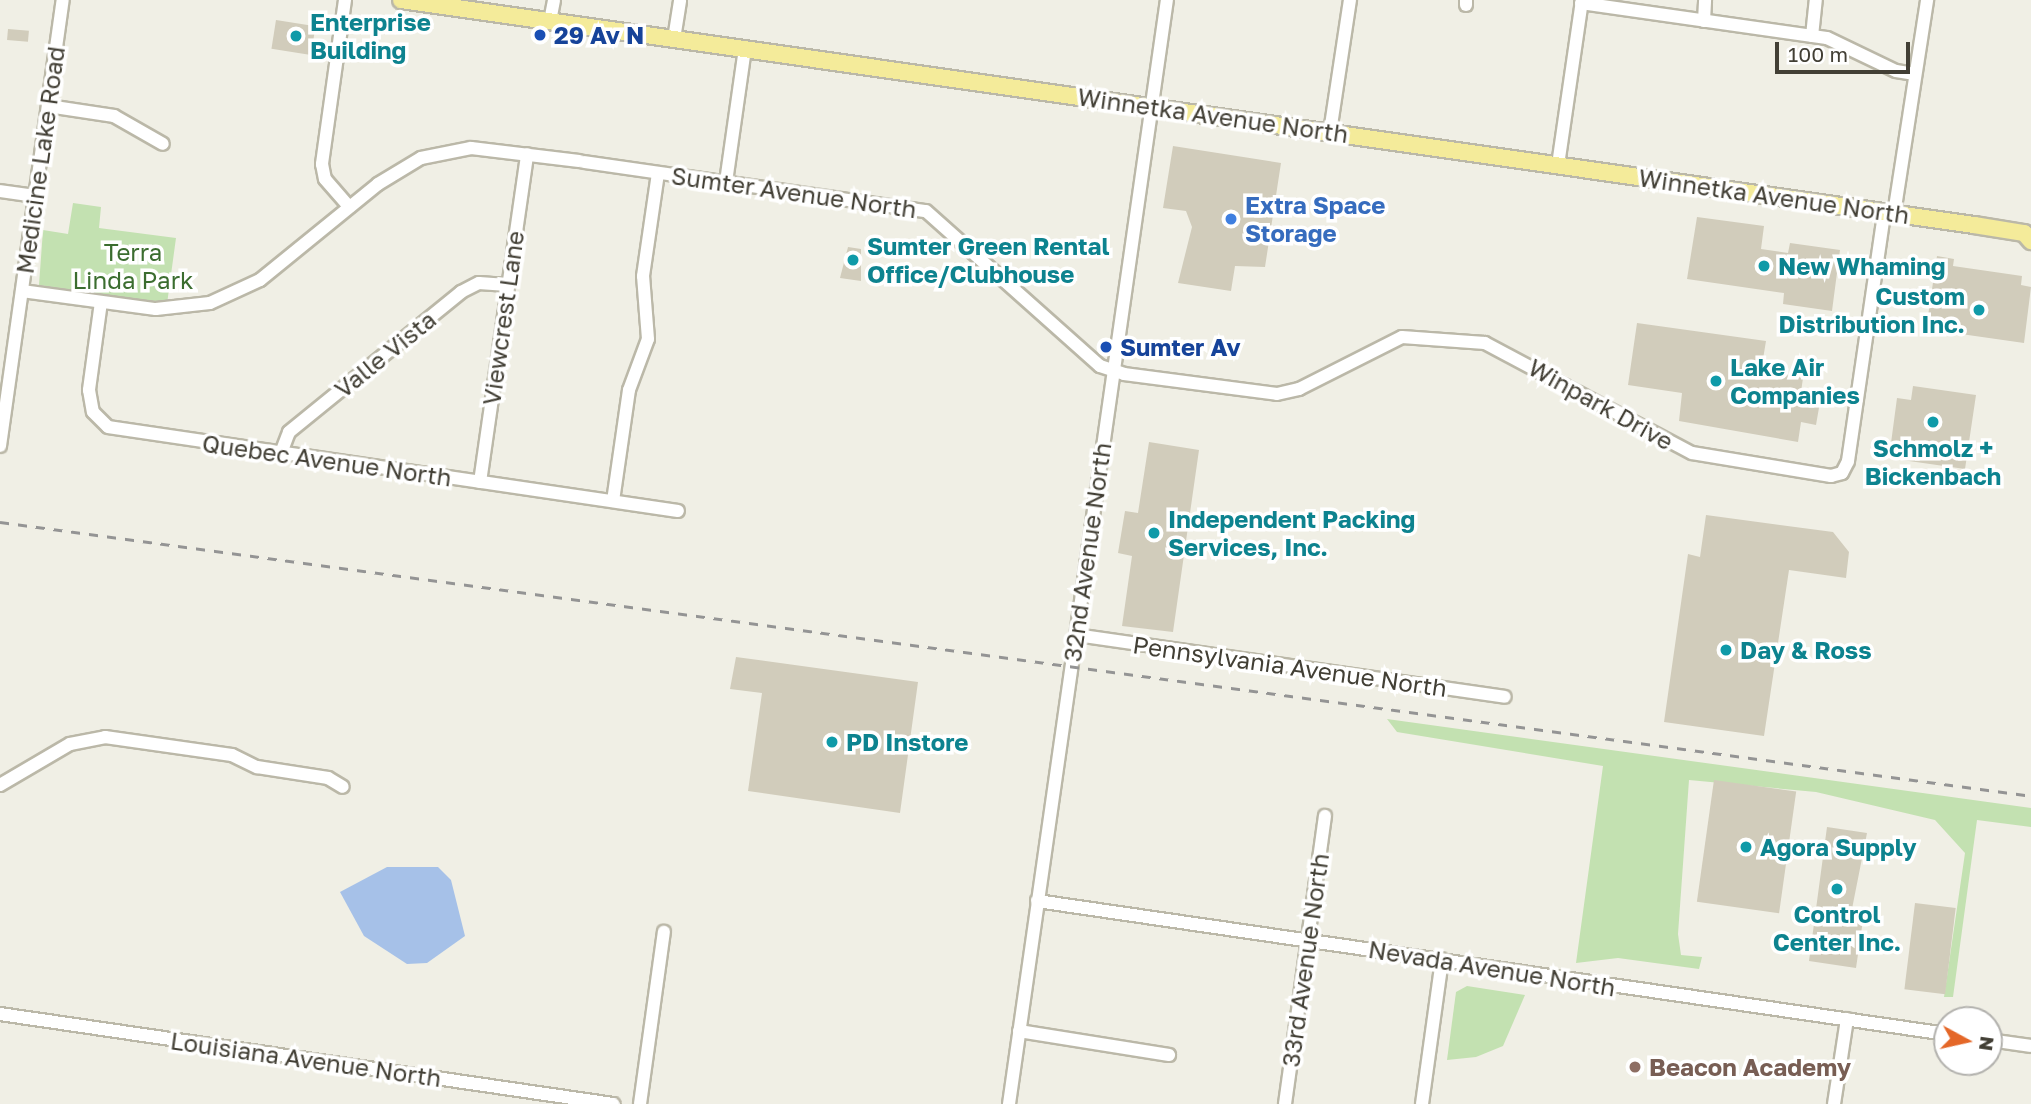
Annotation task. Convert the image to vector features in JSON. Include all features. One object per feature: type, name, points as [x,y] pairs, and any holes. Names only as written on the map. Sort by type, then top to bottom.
[{"type":"main road","name":"Winnetka Avenue North","points":[[401,0],[2029,235]]},
{"type":"street","name":"Medicine Lake Road","points":[[0,446],[62,0]]},
{"type":"street","points":[[345,0],[322,164],[325,179],[349,207]]},
{"type":"street","points":[[550,21],[554,0]]},
{"type":"street","points":[[674,38],[680,0]]},
{"type":"street","name":"32nd Avenue North","points":[[1009,1104],[1167,0]]},
{"type":"street","points":[[1330,132],[1350,0]]},
{"type":"street","points":[[1704,21],[1705,0]]},
{"type":"street","points":[[1812,36],[1816,0]]},
{"type":"street","points":[[1889,214],[1927,0]]},
{"type":"street","points":[[1558,165],[1582,2],[1812,36],[1915,74]]},
{"type":"street","points":[[726,182],[745,48]]},
{"type":"street","points":[[48,106],[114,116],[163,144]]},
{"type":"street","name":"Sumter Avenue North","points":[[22,291],[101,302],[178,308],[232,296],[260,280],[349,207],[421,159],[471,148],[581,161],[926,211],[1100,366],[1113,370]]},
{"type":"street","name":"Viewcrest Lane","points":[[480,482],[527,154]]},
{"type":"street","points":[[613,502],[629,390],[648,339],[643,276],[658,173]]},
{"type":"street","points":[[0,191],[35,196]]},
{"type":"street","name":"Winpark Drive","points":[[1113,370],[1277,394],[1299,389],[1402,337],[1485,343],[1692,453],[1838,475],[1848,461],[1889,214]]},
{"type":"street","name":"Valle Vista","points":[[281,453],[289,432],[469,286],[507,285]]},
{"type":"street","name":"Quebec Avenue North","points":[[101,302],[89,390],[99,420],[121,430],[678,511]]},
{"type":"street","name":"Pennsylvania Avenue North","points":[[1076,635],[1505,697]]},
{"type":"street","points":[[0,785],[70,744],[106,737],[232,755],[257,767],[328,778],[343,787]]},
{"type":"street","name":"33rd Avenue North","points":[[1285,1104],[1325,816]]},
{"type":"street","name":"Nevada Avenue North","points":[[1037,901],[1933,1032]]},
{"type":"street","points":[[640,1104],[664,932]]},
{"type":"street","points":[[1422,1104],[1442,959]]},
{"type":"street","name":"Louisiana Avenue North","points":[[0,1014],[613,1104]]},
{"type":"street","points":[[1834,1104],[1847,1019]]},
{"type":"street","points":[[1018,1031],[1168,1055]]},
{"type":"street","points":[[2003,1042],[2031,1046]]},
{"type":"street","points":[[506,1104],[508,1089]]},
{"type":"green space","name":"Terra Linda Park","points":[[73,203],[101,207],[99,228],[176,238],[167,304],[39,285],[43,230],[68,234]]},
{"type":"green space","points":[[1387,719],[2031,808],[2031,827],[1977,820],[1953,997],[1944,997],[1965,853],[1935,820],[1816,792],[1689,780],[1678,934],[1681,955],[1702,957],[1699,969],[1618,958],[1576,963],[1603,766],[1397,732]]},
{"type":"green space","points":[[1467,986],[1525,995],[1503,1046],[1476,1057],[1447,1060],[1456,992]]},
{"type":"water","points":[[387,867],[438,867],[451,880],[465,936],[427,963],[407,964],[364,936],[340,892]]},
{"type":"building","name":"Enterprise Building","points":[[276,20],[316,26],[311,55],[271,49]]},
{"type":"building","points":[[8,29],[29,31],[28,42],[7,40]]},
{"type":"building","name":"Extra Space Storage","points":[[1173,146],[1281,163],[1265,267],[1235,266],[1231,291],[1178,283],[1192,227],[1186,211],[1163,208]]},
{"type":"building","name":"New Whaming","points":[[1697,217],[1764,226],[1761,249],[1788,253],[1790,243],[1840,250],[1832,311],[1783,304],[1784,293],[1687,279]]},
{"type":"building","name":"Sumter Green Rental Office/Clubhouse","points":[[848,247],[861,249],[861,281],[840,278]]},
{"type":"building","name":"Custom Distribution Inc.","points":[[1937,256],[1954,259],[1953,266],[2022,276],[2021,285],[2031,287],[2024,343],[1926,329]]},
{"type":"building","name":"Lake Air Companies","points":[[1637,323],[1766,341],[1761,371],[1803,378],[1800,399],[1820,402],[1816,425],[1801,422],[1798,442],[1679,421],[1682,393],[1628,385]]},
{"type":"building","name":"Schmolz + Bickenbach","points":[[1913,386],[1976,395],[1965,469],[1902,460],[1904,445],[1891,443],[1897,398],[1911,400]]},
{"type":"building","name":"Independent Packing Services, Inc.","points":[[1149,442],[1199,450],[1173,632],[1122,626],[1132,556],[1118,553],[1125,511],[1138,513]]},
{"type":"building","name":"Day & Ross","points":[[1706,515],[1833,532],[1849,552],[1846,578],[1789,570],[1764,736],[1664,722],[1688,554],[1700,557]]},
{"type":"building","name":"PD Instore","points":[[736,657],[918,682],[900,813],[748,791],[762,693],[730,689]]},
{"type":"building","name":"Agora Supply","points":[[1714,780],[1796,792],[1779,913],[1697,902]]},
{"type":"building","name":"Control Center Inc.","points":[[1827,827],[1867,833],[1850,919],[1863,920],[1856,968],[1809,961]]},
{"type":"building","points":[[1915,903],[1956,908],[1945,994],[1904,989]]},
{"type":"railway","points":[[0,522],[2031,796]]},
{"type":"place","name":"29 Av N","points":[[540,35]]},
{"type":"place","name":"Enterprise Building","points":[[296,36]]},
{"type":"place","name":"Extra Space Storage","points":[[1231,219]]},
{"type":"place","name":"Sumter Green Rental Office/Clubhouse","points":[[853,260]]},
{"type":"place","name":"New Whaming","points":[[1764,266]]},
{"type":"place","name":"Custom Distribution Inc.","points":[[1979,310]]},
{"type":"place","name":"Sumter Av","points":[[1106,347]]},
{"type":"place","name":"Lake Air Companies","points":[[1716,381]]},
{"type":"place","name":"Schmolz + Bickenbach","points":[[1933,422]]},
{"type":"place","name":"Independent Packing Services, Inc.","points":[[1154,533]]},
{"type":"place","name":"Day & Ross","points":[[1726,650]]},
{"type":"place","name":"PD Instore","points":[[832,742]]},
{"type":"place","name":"Agora Supply","points":[[1746,847]]},
{"type":"place","name":"Control Center Inc.","points":[[1837,889]]},
{"type":"place","name":"Beacon Academy","points":[[1635,1067]]}]
